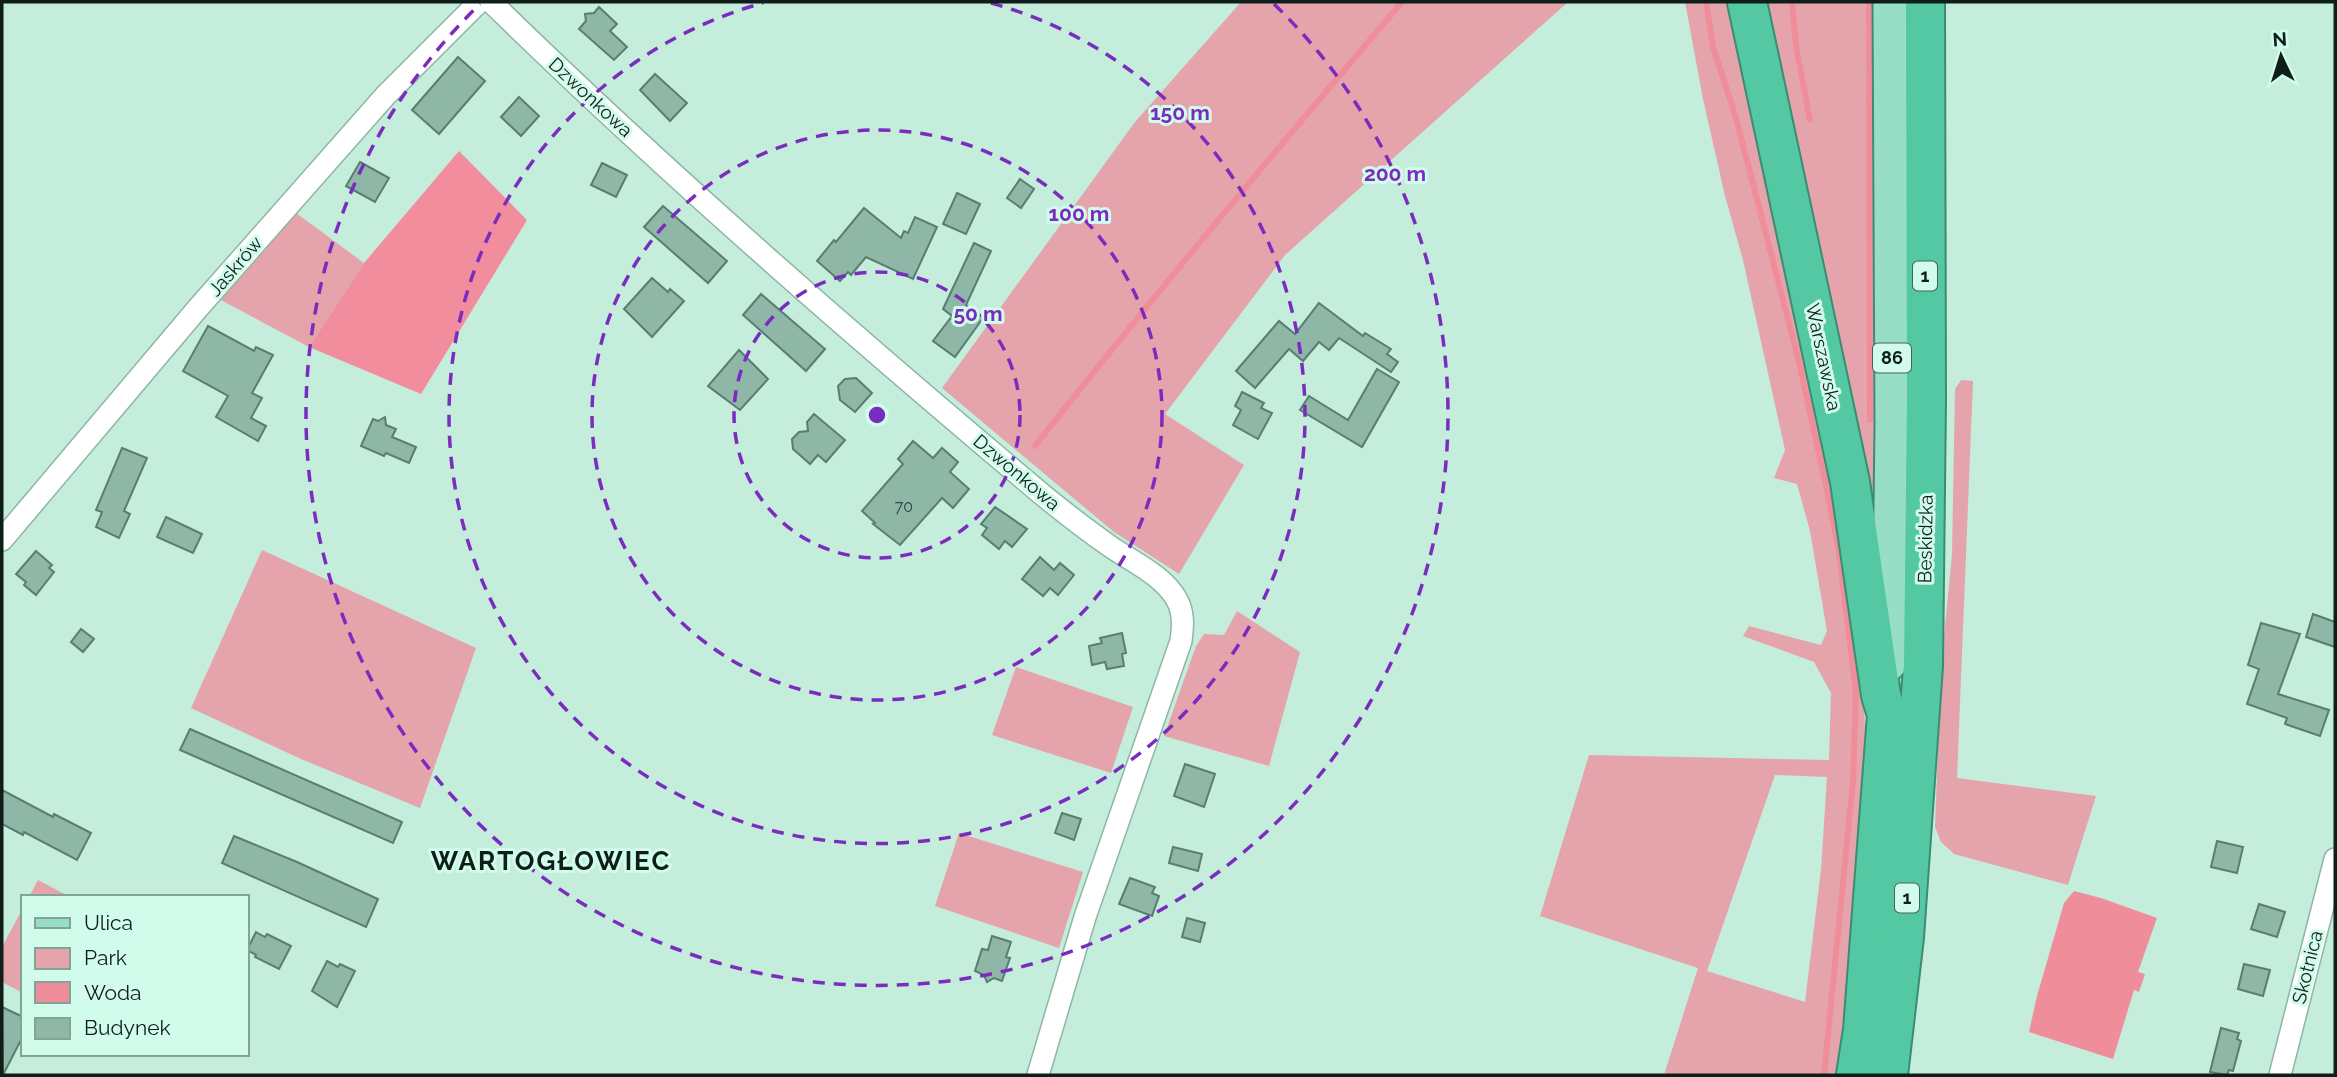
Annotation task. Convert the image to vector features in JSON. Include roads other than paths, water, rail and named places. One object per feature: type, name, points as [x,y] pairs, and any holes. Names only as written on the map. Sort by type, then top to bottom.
[{"type":"highway","name":"Warszawska","points":[[1747,2],[1836,409],[1856,519],[1881,695],[1887,715]]},
{"type":"highway","name":"Beskidzka","points":[[1888,1075],[1904,937],[1923,666],[1926,414],[1925,2]]},
{"type":"highway","name":"Beskidzka","points":[[1856,1075],[1863,1030],[1887,715]]},
{"type":"main road","name":"Beskidzka","points":[[1887,715],[1892,531],[1890,2]]},
{"type":"street","name":"Jaskrów","points":[[2,540],[189,318],[386,95],[479,2]]},
{"type":"street","name":"Dzwonkowa","points":[[491,2],[654,156],[855,334],[1054,504],[1095,536],[1155,576],[1176,598],[1181,608],[1181,641],[1085,917],[1038,1075]]},
{"type":"street","name":"Skotnica","points":[[2280,1075],[2335,859]]},
{"type":"water","points":[[2074,891],[2157,918],[2138,972],[2145,974],[2139,992],[2134,990],[2113,1059],[2029,1032],[2064,903]]},
{"type":"waterway","points":[[1035,446],[1171,278],[1402,2]]},
{"type":"waterway","points":[[1706,2],[1713,47],[1736,118],[1799,362],[1825,481],[1839,552],[1856,693],[1853,781],[1824,1075]]},
{"type":"waterway","points":[[1792,2],[1796,46],[1810,120]]},
{"type":"waterway","points":[[1869,2],[1870,420]]},
{"type":"district","name":"WARTOGŁOWIEC","points":[[551,861]]}]
